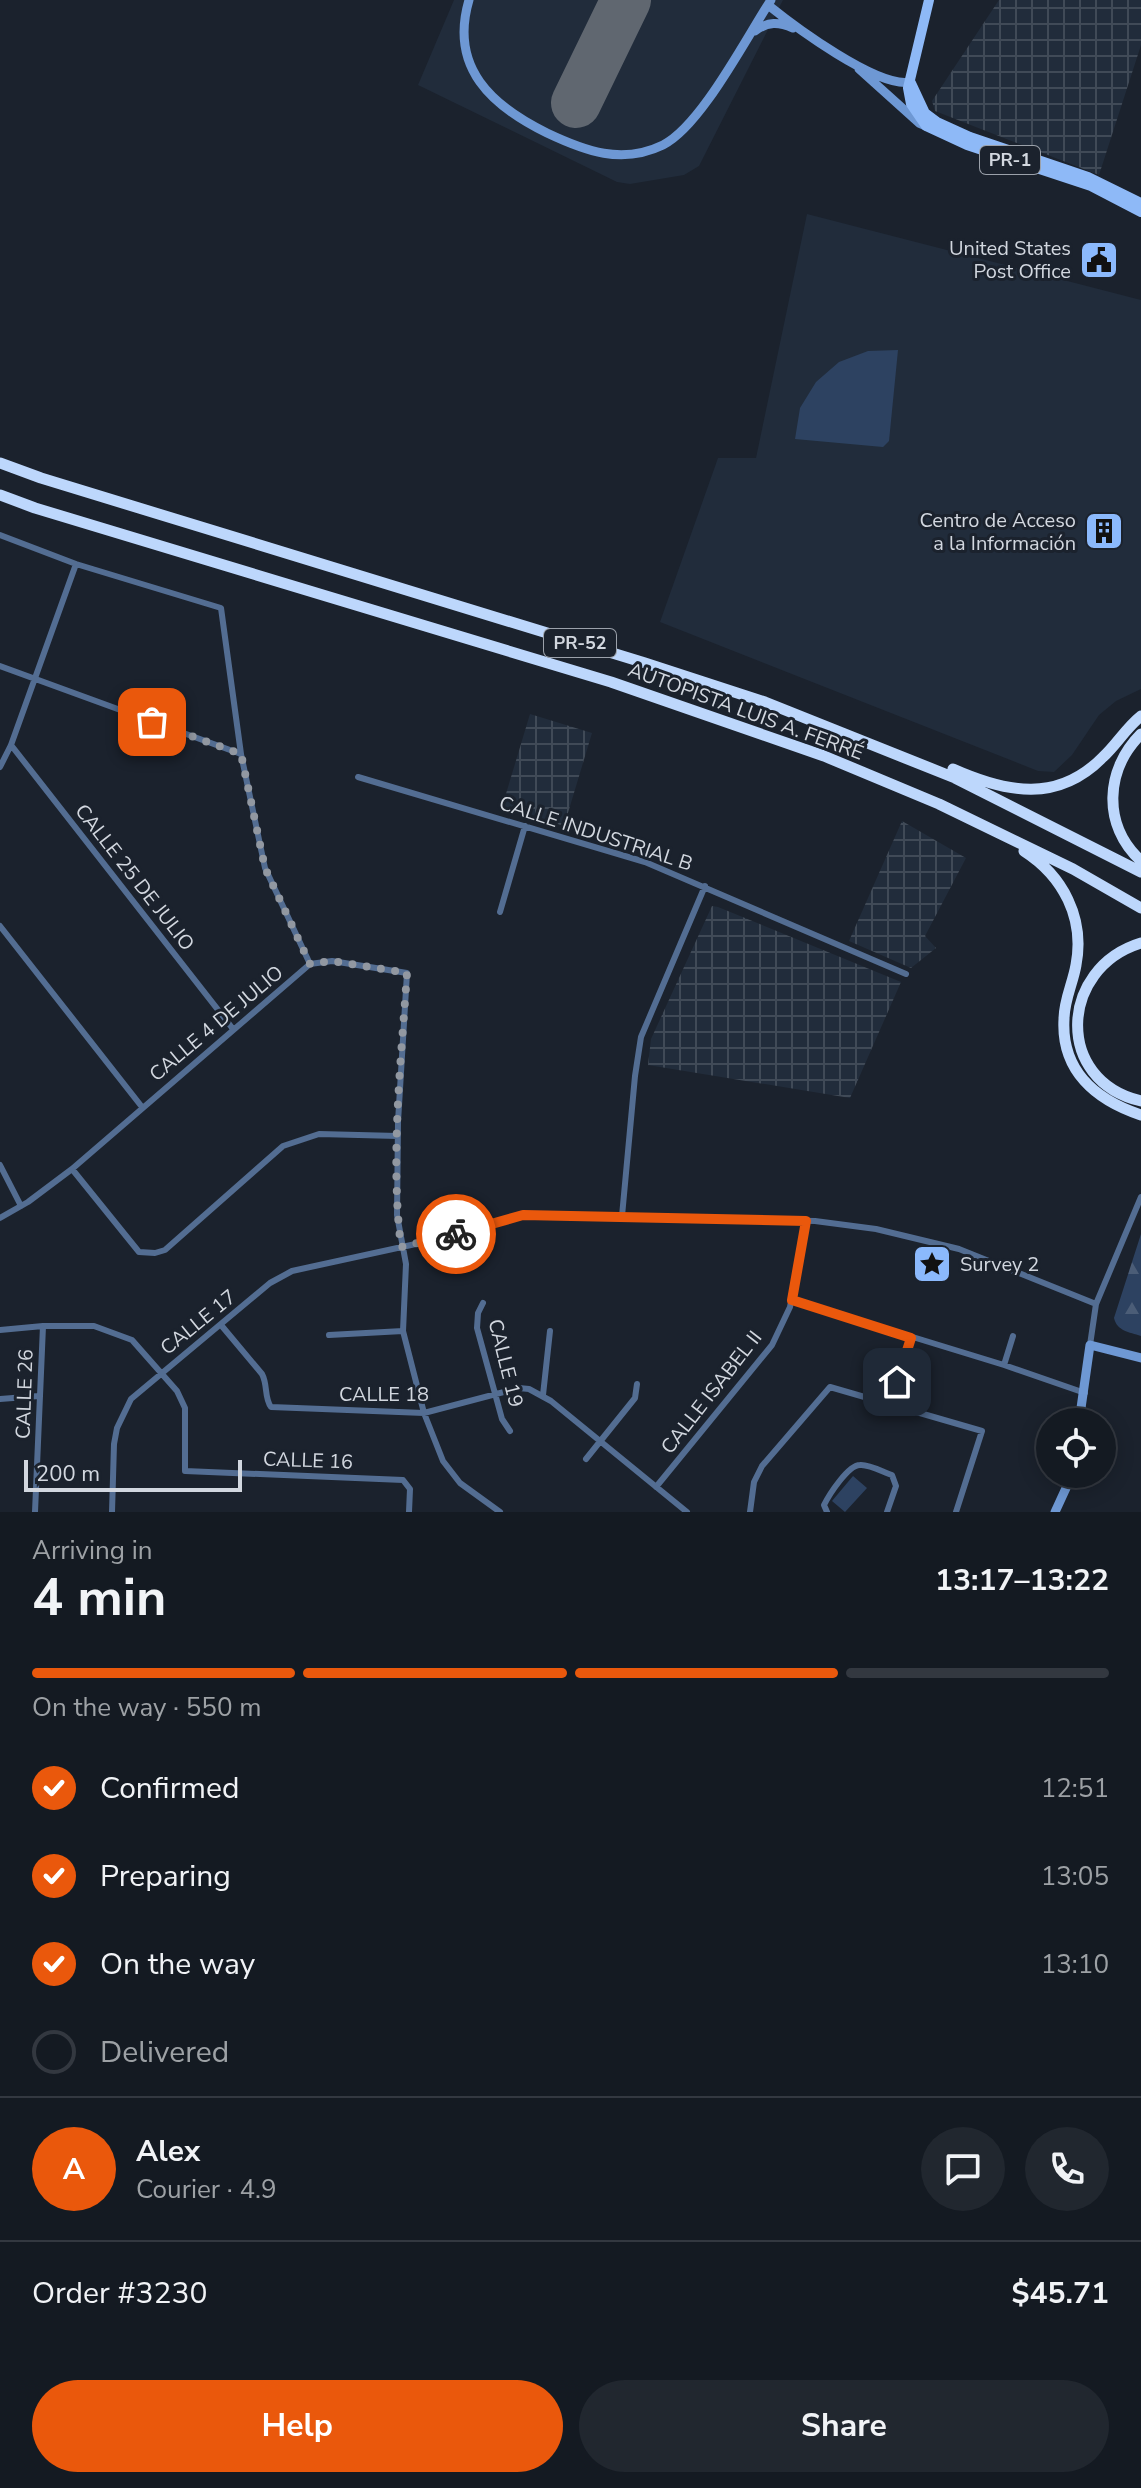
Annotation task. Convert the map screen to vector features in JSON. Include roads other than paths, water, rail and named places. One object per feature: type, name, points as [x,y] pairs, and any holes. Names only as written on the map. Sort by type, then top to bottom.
[{"type":"highway","name":"AUTOPISTA LUIS A. FERRÉ","points":[[0,463],[765,702],[955,778],[1141,872]]},
{"type":"highway","name":"AUTOPISTA LUIS A. FERRÉ","points":[[0,495],[611,682],[824,756],[939,804],[1073,869],[1141,908]]},
{"type":"highway","points":[[903,755],[932,760],[1009,788],[1045,790],[1071,781],[1094,765],[1129,725],[1141,716]]},
{"type":"highway","points":[[1141,734],[1127,750],[1117,770],[1113,804],[1120,836],[1141,861]]},
{"type":"highway","points":[[939,804],[1026,853],[1044,866],[1062,886],[1074,915],[1078,947],[1064,1020],[1068,1050],[1078,1073],[1099,1096],[1141,1115]]},
{"type":"highway","points":[[1141,943],[1110,959],[1088,983],[1079,1005],[1076,1031],[1086,1060],[1095,1073],[1114,1091],[1141,1101]]},
{"type":"main road","points":[[469,0],[464,28],[467,51],[487,93],[504,108],[542,130],[584,150],[606,155],[629,155],[651,150],[680,134],[702,108],[770,2],[803,33]]},
{"type":"main road","points":[[926,126],[909,100],[910,82],[929,0]]},
{"type":"main road","points":[[744,42],[758,28],[780,23],[889,79],[910,82]]},
{"type":"main road","points":[[854,63],[894,102],[926,126]]},
{"type":"main road","name":"PR-1","points":[[910,82],[925,113],[937,122],[970,137],[1088,177],[1141,203]]},
{"type":"main road","name":"PR-1","points":[[926,126],[967,145],[1091,186],[1141,212]]},
{"type":"main road","points":[[1127,206],[1141,221]]},
{"type":"main road","points":[[1082,1408],[1090,1345],[1141,1358]]},
{"type":"main road","points":[[1055,1512],[1066,1488]]},
{"type":"street","points":[[0,535],[76,564],[221,608],[241,754],[265,868],[310,964]]},
{"type":"street","points":[[0,767],[11,745],[76,564]]},
{"type":"street","points":[[0,666],[241,754]]},
{"type":"street","name":"CALLE 25 DE JULIO","points":[[11,745],[233,1029]]},
{"type":"street","name":"CALLE INDUSTRIAL B","points":[[358,777],[645,862],[906,974]]},
{"type":"street","points":[[500,912],[525,826]]},
{"type":"street","points":[[622,1216],[641,1037],[705,886]]},
{"type":"street","points":[[0,926],[142,1107]]},
{"type":"street","name":"CALLE 4 DE JULIO","points":[[0,1218],[72,1169],[310,964],[332,961],[407,973],[397,1215],[406,1264],[403,1331],[424,1413],[448,1470],[460,1483],[500,1512]]},
{"type":"street","points":[[72,1169],[139,1252],[155,1253],[165,1250],[283,1146],[319,1134],[398,1136]]},
{"type":"street","points":[[0,1165],[21,1206]]},
{"type":"street","points":[[1090,1345],[1096,1304],[1141,1197]]},
{"type":"street","name":"CALLE 17","points":[[112,1512],[114,1444],[117,1428],[131,1399],[270,1283],[292,1271],[523,1215],[806,1221],[876,1229],[959,1249],[1096,1304]]},
{"type":"street","name":"CALLE ISABEL II","points":[[656,1487],[772,1345],[792,1300],[806,1221]]},
{"type":"street","points":[[792,1300],[1085,1393]]},
{"type":"street","name":"CALLE 19","points":[[483,1303],[478,1313],[477,1328],[502,1419],[510,1431]]},
{"type":"street","name":"CALLE 18","points":[[221,1325],[262,1374],[271,1407],[424,1413],[519,1388],[543,1395]]},
{"type":"street","name":"CALLE 26","points":[[35,1512],[43,1326]]},
{"type":"street","points":[[0,1330],[94,1326],[132,1340],[160,1373]]},
{"type":"street","points":[[329,1335],[403,1331]]},
{"type":"street","points":[[550,1331],[543,1395],[687,1512]]},
{"type":"street","points":[[1004,1365],[1013,1336]]},
{"type":"street","points":[[890,1403],[911,1338]]},
{"type":"street","name":"CALLE 16","points":[[160,1373],[177,1391],[185,1408],[185,1471],[403,1480],[410,1489],[409,1512]]},
{"type":"street","points":[[586,1459],[635,1398],[637,1384]]},
{"type":"street","points":[[750,1512],[754,1482],[762,1466],[830,1387],[982,1431],[956,1512]]},
{"type":"street","points":[[0,1399],[39,1396]]},
{"type":"street","points":[[827,1512],[824,1505],[831,1493],[853,1467],[861,1464],[892,1475],[896,1486],[887,1512]]},
{"type":"place","name":"United States Post Office","points":[[1099,260]]},
{"type":"place","name":"Centro de Acceso a la Información","points":[[1104,531]]},
{"type":"place","name":"Survey 2","points":[[932,1264]]}]
